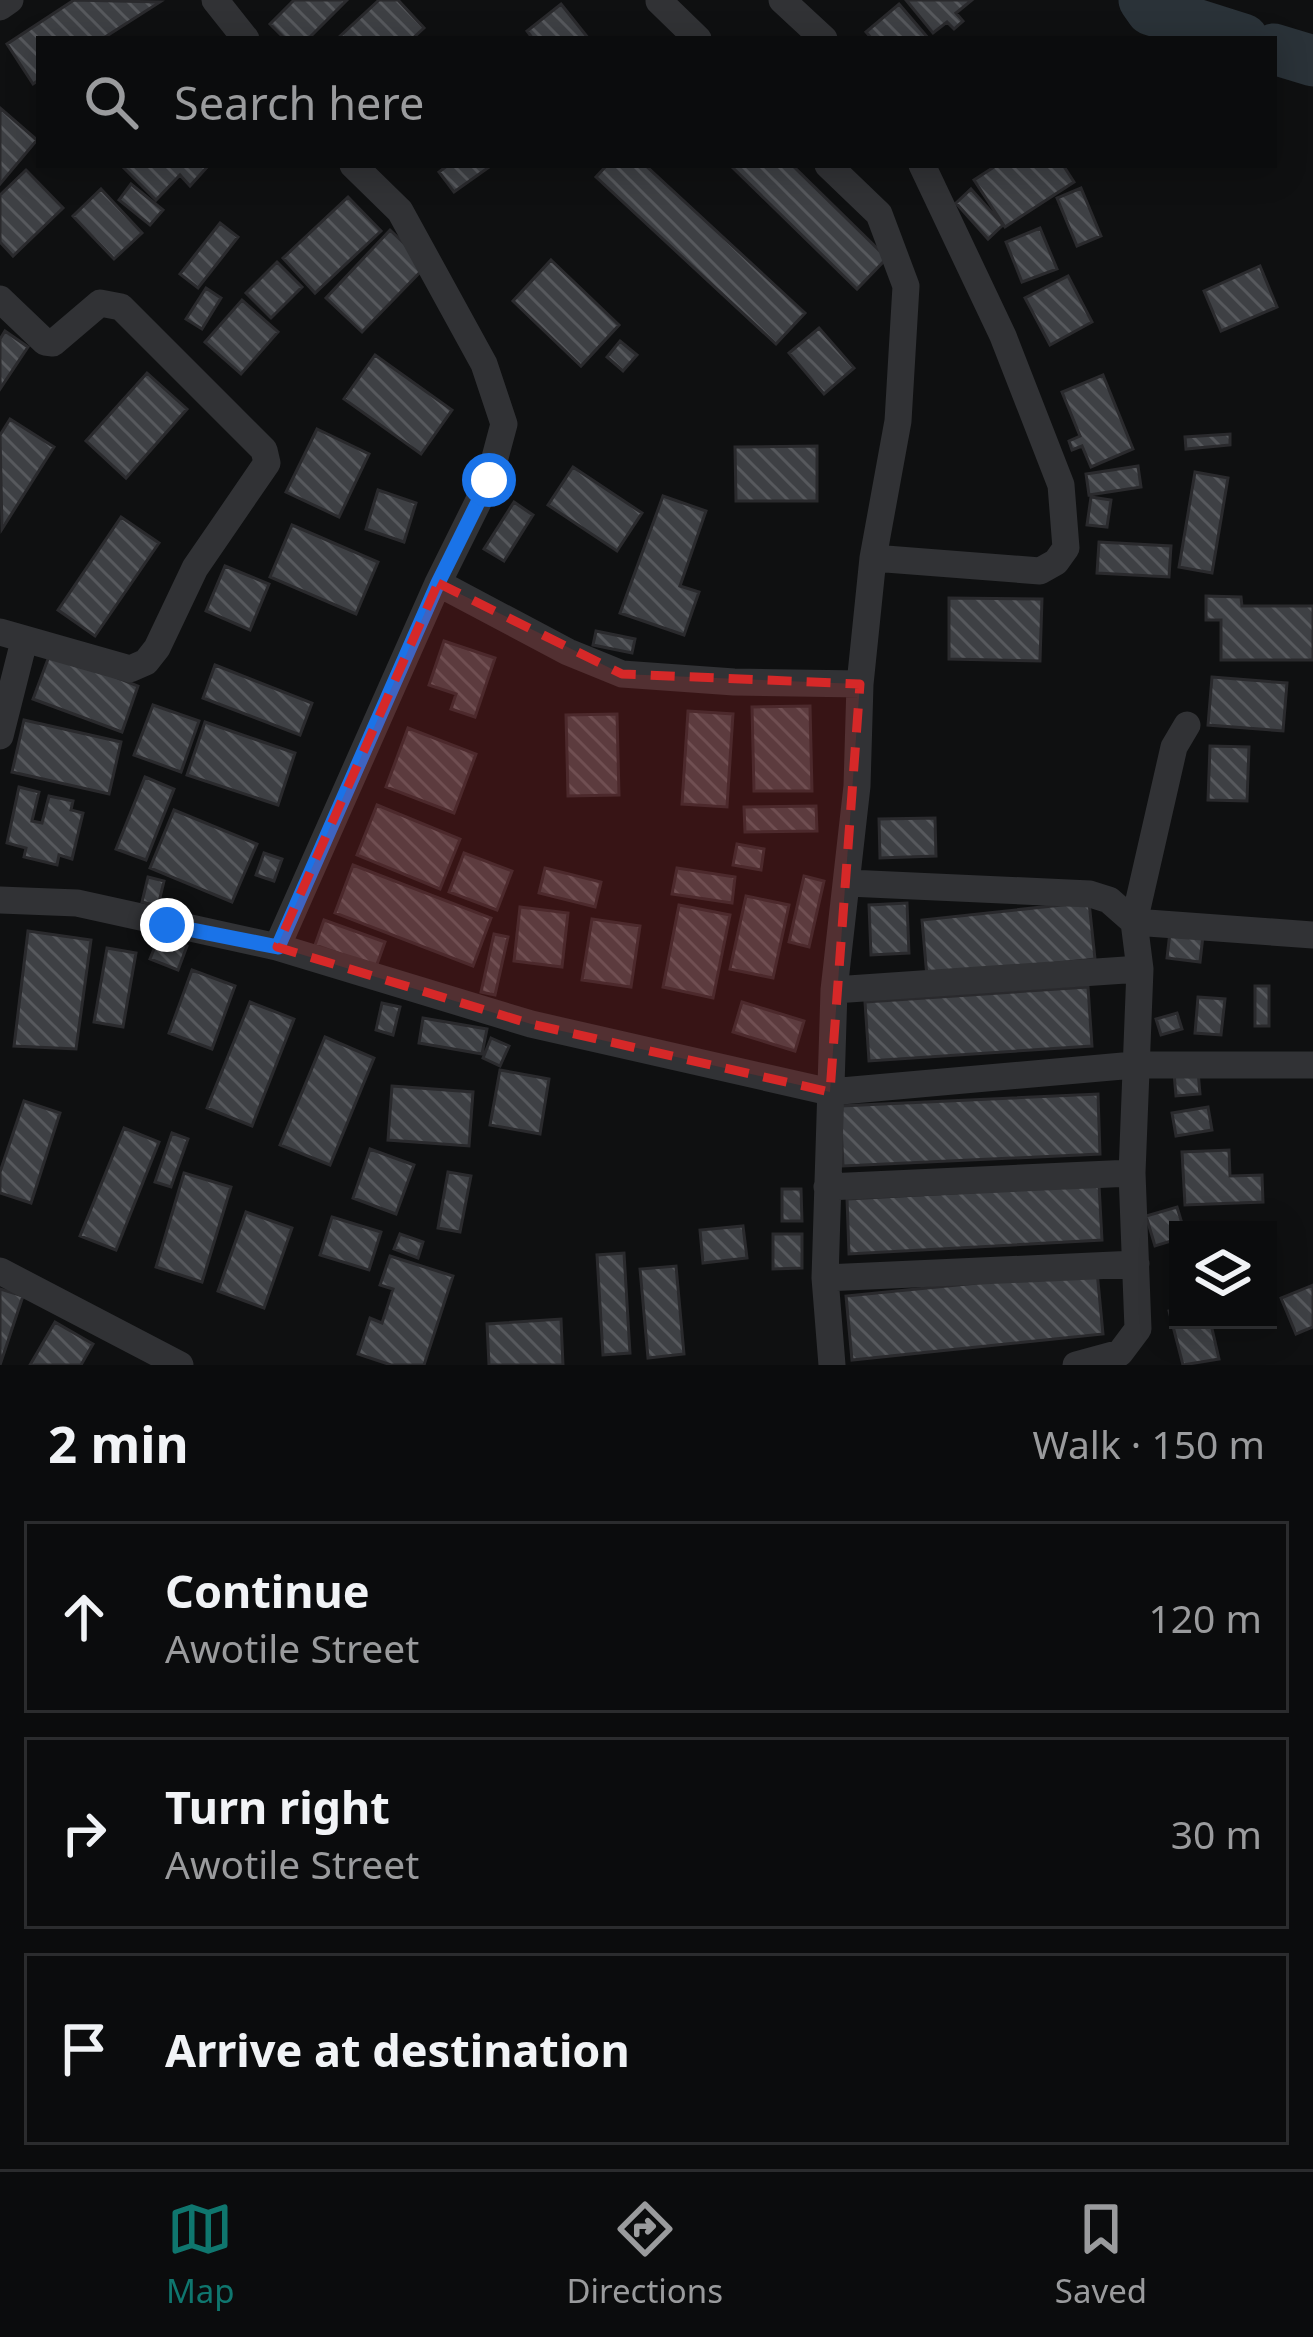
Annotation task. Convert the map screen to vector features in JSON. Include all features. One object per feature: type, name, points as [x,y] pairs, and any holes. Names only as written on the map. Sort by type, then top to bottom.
[{"type":"street","points":[[0,7],[10,0]]},
{"type":"street","points":[[215,0],[244,36]]},
{"type":"street","points":[[782,0],[821,36]]},
{"type":"street","points":[[659,1],[695,36]]},
{"type":"street","points":[[278,947],[438,583],[489,480],[505,424],[484,364],[400,211],[356,168]]},
{"type":"street","points":[[832,168],[879,214],[906,286],[898,421],[873,558],[860,684],[857,786],[834,990],[825,1278],[832,1365]]},
{"type":"street","points":[[873,558],[1040,572],[1066,548],[1061,485],[1003,336],[923,168]]},
{"type":"street","points":[[0,299],[45,342],[53,344],[100,303],[121,307],[264,450],[267,463],[195,568],[158,648],[146,662],[130,669],[12,636],[0,736]]},
{"type":"street","points":[[438,583],[568,652],[622,674],[860,684]]},
{"type":"street","points":[[1076,1365],[1120,1353],[1138,1329],[1132,1173],[1140,969],[1134,922],[1174,747],[1186,725]]},
{"type":"street","points":[[848,883],[1090,894],[1109,900],[1134,922],[1313,935]]},
{"type":"street","points":[[0,900],[77,904],[278,947],[531,1024],[830,1092],[1134,1065],[1313,1065]]},
{"type":"street","points":[[834,990],[1140,969]]},
{"type":"street","points":[[827,1187],[1132,1173]]},
{"type":"street","points":[[825,1278],[1136,1264]]},
{"type":"street","points":[[0,1271],[171,1363]]},
{"type":"highlighted area","points":[[438,583],[622,674],[860,684],[830,1092],[531,1024],[277,947]]},
{"type":"building","points":[[74,0],[160,2],[107,36],[36,36],[33,84],[7,44]]},
{"type":"building","points":[[294,0],[347,0],[311,36],[282,36],[270,24]]},
{"type":"building","points":[[379,0],[398,0],[424,28],[415,36],[340,36]]},
{"type":"building","points":[[906,0],[972,0],[956,13],[963,21],[954,29],[947,22],[933,33]]},
{"type":"building","points":[[561,4],[587,36],[531,36],[527,31]]},
{"type":"building","points":[[899,4],[926,36],[869,36],[866,32]]},
{"type":"building","points":[[0,108],[36,141],[0,184]]},
{"type":"building","points":[[124,168],[206,168],[190,186],[180,175],[156,200]]},
{"type":"building","points":[[444,168],[488,168],[454,192],[439,172]]},
{"type":"building","points":[[604,168],[648,168],[805,313],[776,344],[596,177]]},
{"type":"building","points":[[733,168],[795,168],[887,258],[857,289]]},
{"type":"building","points":[[992,168],[1065,168],[1074,182],[1005,227],[974,180]]},
{"type":"building","points":[[26,170],[63,208],[13,256],[0,242],[0,195]]},
{"type":"building","points":[[131,184],[163,210],[150,225],[119,200]]},
{"type":"building","points":[[1081,188],[1101,236],[1077,246],[1057,198]]},
{"type":"building","points":[[101,189],[142,233],[114,259],[73,216]]},
{"type":"building","points":[[971,189],[1003,225],[988,239],[956,203]]},
{"type":"building","points":[[348,197],[381,231],[315,293],[283,258]]},
{"type":"building","points":[[220,223],[238,237],[198,288],[180,274]]},
{"type":"building","points":[[1040,228],[1057,269],[1022,282],[1006,242]]},
{"type":"building","points":[[390,230],[427,265],[362,332],[326,298]]},
{"type":"building","points":[[551,260],[619,325],[581,366],[513,301]]},
{"type":"building","points":[[277,262],[302,287],[271,318],[246,293]]},
{"type":"building","points":[[1260,266],[1277,307],[1221,331],[1204,291]]},
{"type":"building","points":[[1068,276],[1092,322],[1050,345],[1025,298]]},
{"type":"building","points":[[206,288],[221,298],[202,329],[186,319]]},
{"type":"building","points":[[242,300],[278,332],[241,374],[205,342]]},
{"type":"building","points":[[819,328],[854,368],[824,394],[789,353]]},
{"type":"building","points":[[5,331],[28,347],[0,389],[0,339]]},
{"type":"building","points":[[620,341],[637,355],[623,371],[607,357]]},
{"type":"building","points":[[375,355],[452,410],[421,454],[344,399]]},
{"type":"building","points":[[147,373],[187,409],[126,478],[86,441]]},
{"type":"building","points":[[1103,375],[1133,449],[1091,467],[1082,446],[1072,450],[1069,441],[1080,436],[1062,392]]},
{"type":"building","points":[[10,419],[54,447],[2,529],[0,435]]},
{"type":"building","points":[[317,429],[369,454],[339,517],[286,492]]},
{"type":"building","points":[[1230,434],[1230,445],[1186,449],[1185,437]]},
{"type":"building","points":[[817,446],[817,501],[736,501],[735,447]]},
{"type":"building","points":[[1138,466],[1141,487],[1089,495],[1086,474]]},
{"type":"building","points":[[573,467],[642,513],[617,551],[548,505]]},
{"type":"building","points":[[1195,472],[1228,478],[1212,573],[1179,567]]},
{"type":"building","points":[[378,490],[416,503],[404,542],[366,529]]},
{"type":"building","points":[[663,496],[706,511],[680,586],[699,592],[684,635],[620,613]]},
{"type":"building","points":[[1091,497],[1111,500],[1107,527],[1087,525]]},
{"type":"building","points":[[514,502],[533,515],[504,561],[484,549]]},
{"type":"building","points":[[121,517],[159,543],[95,636],[58,610]]},
{"type":"building","points":[[292,525],[378,562],[356,614],[270,577]]},
{"type":"building","points":[[1099,542],[1171,546],[1169,577],[1097,573]]},
{"type":"building","points":[[225,566],[269,584],[250,630],[206,611]]},
{"type":"building","points":[[1206,596],[1241,597],[1242,606],[1313,606],[1313,660],[1221,660],[1221,620],[1206,620]]},
{"type":"building","points":[[949,598],[1042,599],[1040,661],[949,659]]},
{"type":"building","points":[[596,631],[635,639],[632,653],[593,645]]},
{"type":"building","points":[[444,641],[495,658],[475,717],[451,709],[456,694],[429,685]]},
{"type":"building","points":[[51,651],[138,686],[122,732],[33,699]]},
{"type":"building","points":[[215,665],[312,703],[300,735],[203,698]]},
{"type":"building","points":[[1212,677],[1287,683],[1283,731],[1208,725]]},
{"type":"building","points":[[153,705],[199,721],[181,772],[134,755]]},
{"type":"building","points":[[810,706],[812,791],[754,791],[752,707]]},
{"type":"building","points":[[688,711],[733,714],[727,807],[682,804]]},
{"type":"building","points":[[617,714],[619,795],[568,796],[566,715]]},
{"type":"building","points":[[24,720],[121,742],[109,794],[12,772]]},
{"type":"building","points":[[205,722],[295,753],[278,805],[187,775]]},
{"type":"building","points":[[408,728],[476,754],[454,813],[386,787]]},
{"type":"building","points":[[1210,746],[1249,747],[1247,801],[1208,800]]},
{"type":"building","points":[[145,777],[174,789],[146,860],[116,849]]},
{"type":"building","points":[[19,787],[39,792],[32,821],[42,823],[49,796],[73,801],[71,810],[83,813],[72,859],[59,855],[57,865],[24,857],[26,848],[7,843]]},
{"type":"building","points":[[377,805],[460,839],[440,889],[357,855]]},
{"type":"building","points":[[816,806],[817,831],[745,832],[744,807]]},
{"type":"building","points":[[174,810],[257,844],[232,902],[150,868]]},
{"type":"building","points":[[935,818],[936,856],[880,858],[879,819]]},
{"type":"building","points":[[737,844],[764,849],[761,870],[733,865]]},
{"type":"building","points":[[264,853],[282,859],[274,881],[256,875]]},
{"type":"building","points":[[464,853],[512,871],[497,910],[449,892]]},
{"type":"building","points":[[353,865],[491,918],[473,966],[335,913]]},
{"type":"building","points":[[545,868],[601,882],[595,907],[539,893]]},
{"type":"building","points":[[677,868],[735,877],[732,903],[672,894]]},
{"type":"building","points":[[804,876],[824,881],[809,947],[789,942]]},
{"type":"building","points":[[148,877],[164,881],[158,906],[142,902]]},
{"type":"building","points":[[746,896],[789,905],[773,978],[730,969]]},
{"type":"building","points":[[1089,902],[1095,959],[927,977],[922,920]]},
{"type":"building","points":[[907,903],[909,953],[871,955],[869,905]]},
{"type":"building","points":[[679,905],[730,915],[713,998],[663,987]]},
{"type":"building","points":[[520,907],[568,913],[562,967],[514,961]]},
{"type":"building","points":[[592,919],[640,926],[631,987],[582,980]]},
{"type":"building","points":[[324,920],[385,942],[376,967],[315,945]]},
{"type":"building","points":[[28,931],[91,940],[76,1049],[14,1046]]},
{"type":"building","points":[[1170,932],[1203,936],[1200,962],[1167,958]]},
{"type":"building","points":[[160,934],[187,946],[178,970],[150,959]]},
{"type":"building","points":[[494,934],[508,937],[495,995],[481,992]]},
{"type":"building","points":[[107,948],[136,953],[123,1027],[94,1022]]},
{"type":"building","points":[[192,970],[235,986],[212,1049],[169,1033]]},
{"type":"building","points":[[1255,986],[1269,986],[1269,1026],[1255,1026]]},
{"type":"building","points":[[1088,987],[1092,1046],[869,1061],[865,1002]]},
{"type":"building","points":[[1198,997],[1225,999],[1221,1035],[1195,1033]]},
{"type":"building","points":[[250,1002],[294,1019],[252,1126],[207,1108]]},
{"type":"building","points":[[742,1002],[804,1021],[795,1051],[733,1032]]},
{"type":"building","points":[[382,1003],[400,1007],[393,1035],[376,1030]]},
{"type":"building","points":[[1177,1013],[1182,1029],[1161,1035],[1156,1019]]},
{"type":"building","points":[[423,1018],[487,1029],[482,1054],[419,1043]]},
{"type":"building","points":[[325,1037],[374,1058],[330,1165],[280,1145]]},
{"type":"building","points":[[491,1038],[509,1046],[500,1066],[483,1058]]},
{"type":"building","points":[[500,1070],[549,1079],[540,1134],[490,1125]]},
{"type":"building","points":[[1198,1071],[1200,1094],[1176,1096],[1174,1073]]},
{"type":"building","points":[[392,1086],[473,1092],[469,1146],[388,1140]]},
{"type":"building","points":[[1098,1094],[1100,1154],[843,1166],[840,1106]]},
{"type":"building","points":[[24,1101],[60,1113],[31,1203],[0,1193],[0,1172]]},
{"type":"building","points":[[1208,1107],[1212,1130],[1176,1136],[1172,1113]]},
{"type":"building","points":[[124,1128],[159,1142],[116,1250],[80,1236]]},
{"type":"building","points":[[172,1133],[188,1139],[171,1187],[155,1182]]},
{"type":"building","points":[[370,1149],[414,1165],[396,1214],[353,1198]]},
{"type":"building","points":[[1229,1150],[1230,1176],[1262,1175],[1263,1202],[1185,1205],[1182,1152]]},
{"type":"building","points":[[448,1172],[471,1176],[460,1232],[438,1228]]},
{"type":"building","points":[[184,1173],[231,1187],[202,1282],[156,1267]]},
{"type":"building","points":[[1099,1185],[1102,1240],[849,1254],[847,1199]]},
{"type":"building","points":[[782,1189],[801,1189],[802,1221],[782,1221]]},
{"type":"building","points":[[1177,1207],[1181,1221],[1169,1221],[1169,1242],[1155,1246],[1146,1216]]},
{"type":"building","points":[[246,1212],[292,1228],[264,1308],[218,1291]]},
{"type":"building","points":[[332,1217],[381,1232],[369,1270],[320,1255]]},
{"type":"building","points":[[743,1226],[747,1258],[703,1263],[700,1230]]},
{"type":"building","points":[[400,1234],[423,1242],[418,1258],[394,1249]]},
{"type":"building","points":[[773,1234],[802,1234],[802,1268],[773,1269]]},
{"type":"building","points":[[624,1253],[630,1353],[603,1355],[597,1255]]},
{"type":"building","points":[[390,1256],[453,1276],[424,1365],[391,1365],[358,1354],[370,1318],[382,1323],[393,1289],[380,1285]]},
{"type":"building","points":[[676,1266],[684,1354],[648,1358],[640,1269]]},
{"type":"building","points":[[1097,1271],[1103,1334],[852,1360],[846,1296]]},
{"type":"building","points":[[1313,1285],[1313,1327],[1296,1334],[1281,1298]]},
{"type":"building","points":[[0,1289],[23,1296],[0,1365]]},
{"type":"building","points":[[561,1319],[563,1365],[489,1365],[487,1324]]},
{"type":"building","points":[[55,1322],[93,1344],[81,1365],[30,1365]]},
{"type":"building","points":[[1174,1329],[1212,1329],[1219,1359],[1183,1365]]},
{"type":"waterway","points":[[1144,0],[1151,10],[1233,36]]},
{"type":"waterway","points":[[1277,50],[1313,61]]},
{"type":"route","points":[[167,925],[278,947],[438,583],[489,480]]}]
